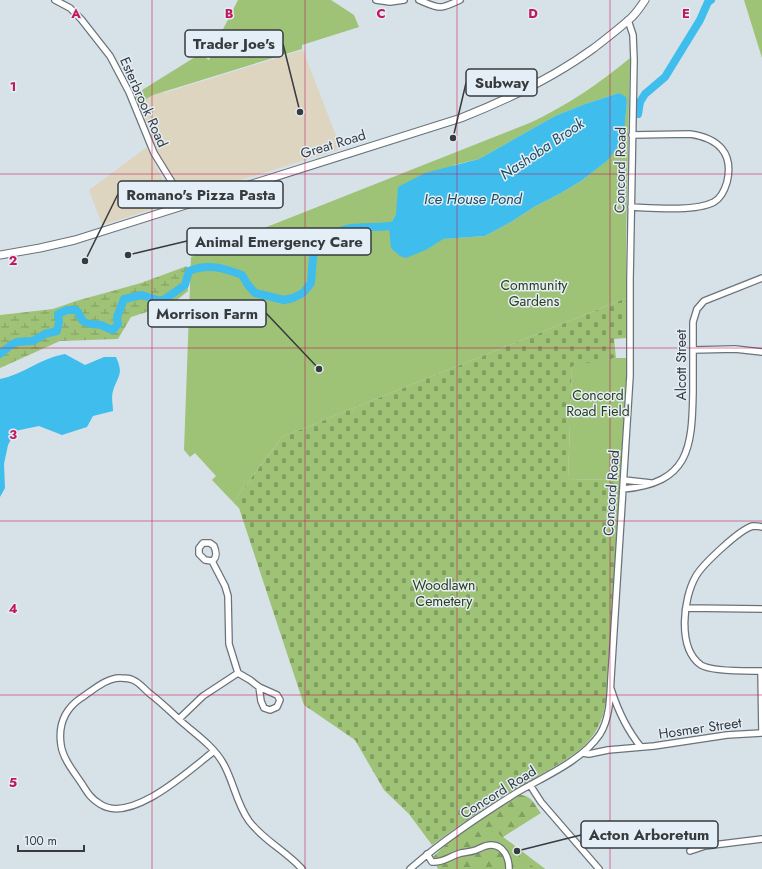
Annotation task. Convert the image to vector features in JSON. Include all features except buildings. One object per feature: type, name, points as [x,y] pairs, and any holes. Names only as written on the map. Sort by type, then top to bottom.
[{"type":"main road","name":"Great Road","points":[[0,255],[75,240],[461,118],[534,86],[570,65],[603,41],[628,20],[645,0]]},
{"type":"street","name":"Esterbrook Road","points":[[55,0],[70,8],[76,14],[110,56],[129,92],[154,153],[186,205]]},
{"type":"street","points":[[376,0],[390,2],[404,0]]},
{"type":"street","points":[[420,0],[439,8],[446,7],[460,0]]},
{"type":"street","name":"Concord Road","points":[[410,869],[451,836],[583,753],[596,739],[604,726],[608,709],[610,687],[630,376],[634,51],[633,35],[628,20]]},
{"type":"street","points":[[631,208],[695,207],[714,202],[721,195],[725,187],[729,161],[722,149],[713,140],[700,135],[632,135]]},
{"type":"street","name":"Alcott Street","points":[[623,489],[645,487],[668,476],[678,467],[688,447],[692,421],[694,318],[697,309],[702,303],[712,298],[762,278]]},
{"type":"street","points":[[693,350],[735,349],[762,352],[762,356]]},
{"type":"street","points":[[624,480],[645,483],[657,482]]},
{"type":"street","points":[[762,527],[752,526],[743,531],[702,568],[692,584],[686,608],[685,628],[691,654],[702,665],[724,670],[761,671],[762,733]]},
{"type":"street","points":[[212,561],[225,586],[228,596],[229,644],[238,673],[259,687],[278,696],[280,700],[277,707],[270,710],[264,708],[261,701],[259,687]]},
{"type":"street","points":[[686,608],[762,609]]},
{"type":"street","points":[[179,719],[203,696],[238,673]]},
{"type":"street","points":[[214,751],[167,788],[153,796],[135,805],[112,808],[100,805],[90,797],[69,764],[62,751],[60,736],[61,724],[68,710],[77,701],[109,680],[119,678],[132,680],[154,696],[214,751],[227,769],[240,806],[250,822],[267,840],[291,858],[302,869]]},
{"type":"street","name":"Hosmer Street","points":[[610,687],[622,717],[631,734],[641,747]]},
{"type":"street","name":"Hosmer Street","points":[[583,753],[589,754],[608,750],[726,735],[762,733]]},
{"type":"street","points":[[530,785],[541,802],[599,869]]},
{"type":"street","points":[[690,851],[704,846],[762,839]]},
{"type":"street","points":[[427,854],[432,862],[441,862],[461,853],[491,845],[504,851],[509,860],[509,869]]},
{"type":"shaded area","points":[[303,50],[341,149],[185,197],[160,161],[138,104],[153,95],[164,93]]},
{"type":"shaded area","points":[[147,147],[174,201],[160,207],[102,225],[89,190]]},
{"type":"green space","points":[[238,0],[331,0],[354,15],[359,27],[302,45],[302,49],[153,95],[138,104],[148,132],[134,95],[200,54],[209,60]]},
{"type":"green space","points":[[744,0],[762,0],[762,58]]},
{"type":"green space","name":"Community Gardens","points":[[630,58],[626,298],[282,437],[233,502],[212,480],[216,476],[195,453],[190,457],[184,450],[191,257],[532,122],[570,101]],"holes":[[[619,93],[627,102],[625,119],[607,161],[581,181],[485,236],[442,239],[428,249],[389,227],[396,214],[454,165],[479,159],[555,116],[585,104]]]},
{"type":"green space","points":[[187,266],[188,291],[172,304],[131,317],[118,339],[60,341],[0,368],[0,315],[53,309],[141,283]]},
{"type":"green space","name":"Woodlawn Cemetery","points":[[626,298],[626,338],[614,339],[616,358],[572,367],[568,479],[620,480],[607,693],[602,717],[591,738],[576,753],[555,767],[492,803],[432,845],[409,814],[384,790],[355,740],[304,705],[239,508],[233,502],[282,437]]},
{"type":"green space","name":"Concord Road Field","points":[[616,358],[627,358],[620,480],[568,479],[572,366]]},
{"type":"green space","points":[[518,795],[529,798],[541,813],[503,837],[545,869],[438,869],[433,857],[442,848]]},
{"type":"green space","points":[[495,829],[500,835],[545,869],[536,869],[490,833]]},
{"type":"water","name":"Ice House Pond","points":[[619,93],[626,97],[627,102],[623,140],[607,161],[581,181],[485,236],[443,239],[428,249],[406,258],[400,256],[391,248],[389,227],[396,214],[398,187],[425,173],[479,159],[555,116]]},
{"type":"water","points":[[65,354],[85,365],[104,357],[116,357],[120,371],[112,393],[113,411],[93,416],[87,427],[62,435],[39,426],[15,431],[8,445],[4,464],[5,488],[0,497],[0,379],[16,374],[48,359]]},
{"type":"waterway","name":"Nashoba Brook","points":[[638,114],[640,102],[645,94],[665,77],[700,20],[708,2],[711,0]]},
{"type":"waterway","name":"Nashoba Brook","points":[[0,354],[17,342],[33,341],[45,334],[57,331],[59,322],[58,314],[67,310],[76,310],[82,320],[89,324],[101,325],[113,330],[118,324],[117,317],[124,299],[142,295],[160,301],[165,299],[185,285],[189,271],[203,267],[216,267],[242,275],[255,293],[284,300],[293,298],[303,293],[311,283],[314,245],[317,242],[351,228],[398,225]]},
{"type":"place","name":"Trader Joe's","points":[[300,112]]},
{"type":"place","name":"Subway","points":[[453,138]]},
{"type":"place","name":"Animal Emergency Care","points":[[128,255]]},
{"type":"place","name":"Romano's Pizza Pasta","points":[[85,261]]},
{"type":"place","name":"Morrison Farm","points":[[319,369]]},
{"type":"place","name":"Acton Arboretum","points":[[517,851]]}]
